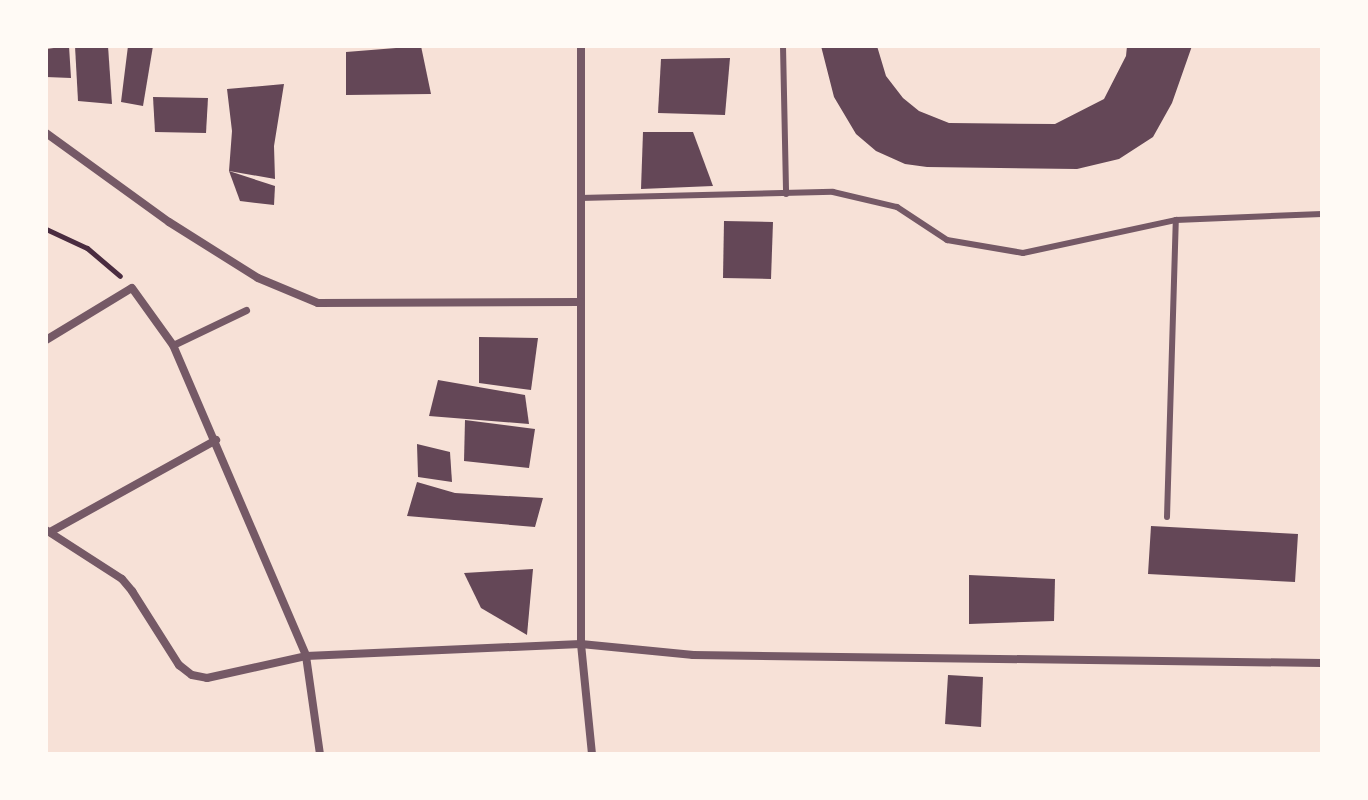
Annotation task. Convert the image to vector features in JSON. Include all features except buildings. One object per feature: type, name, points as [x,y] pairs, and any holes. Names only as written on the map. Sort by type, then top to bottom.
[{"type":"street","points":[[581,46],[581,644],[592,754]]},
{"type":"street","points":[[46,133],[169,222],[245,270],[318,303],[580,302]]},
{"type":"street","points":[[46,340],[132,288],[173,345],[306,656],[320,754]]},
{"type":"street","points":[[173,345],[246,310]]},
{"type":"street","points":[[216,440],[48,531],[122,579],[179,665],[192,675],[207,678],[306,656],[581,644],[693,655],[1322,663]]},
{"type":"lane","points":[[783,46],[786,194]]},
{"type":"lane","points":[[580,198],[833,192],[897,207],[947,240],[1023,253],[1176,220],[1322,214]]},
{"type":"lane","points":[[1167,517],[1176,220]]},
{"type":"path","points":[[46,229],[87,248],[132,288]]}]
